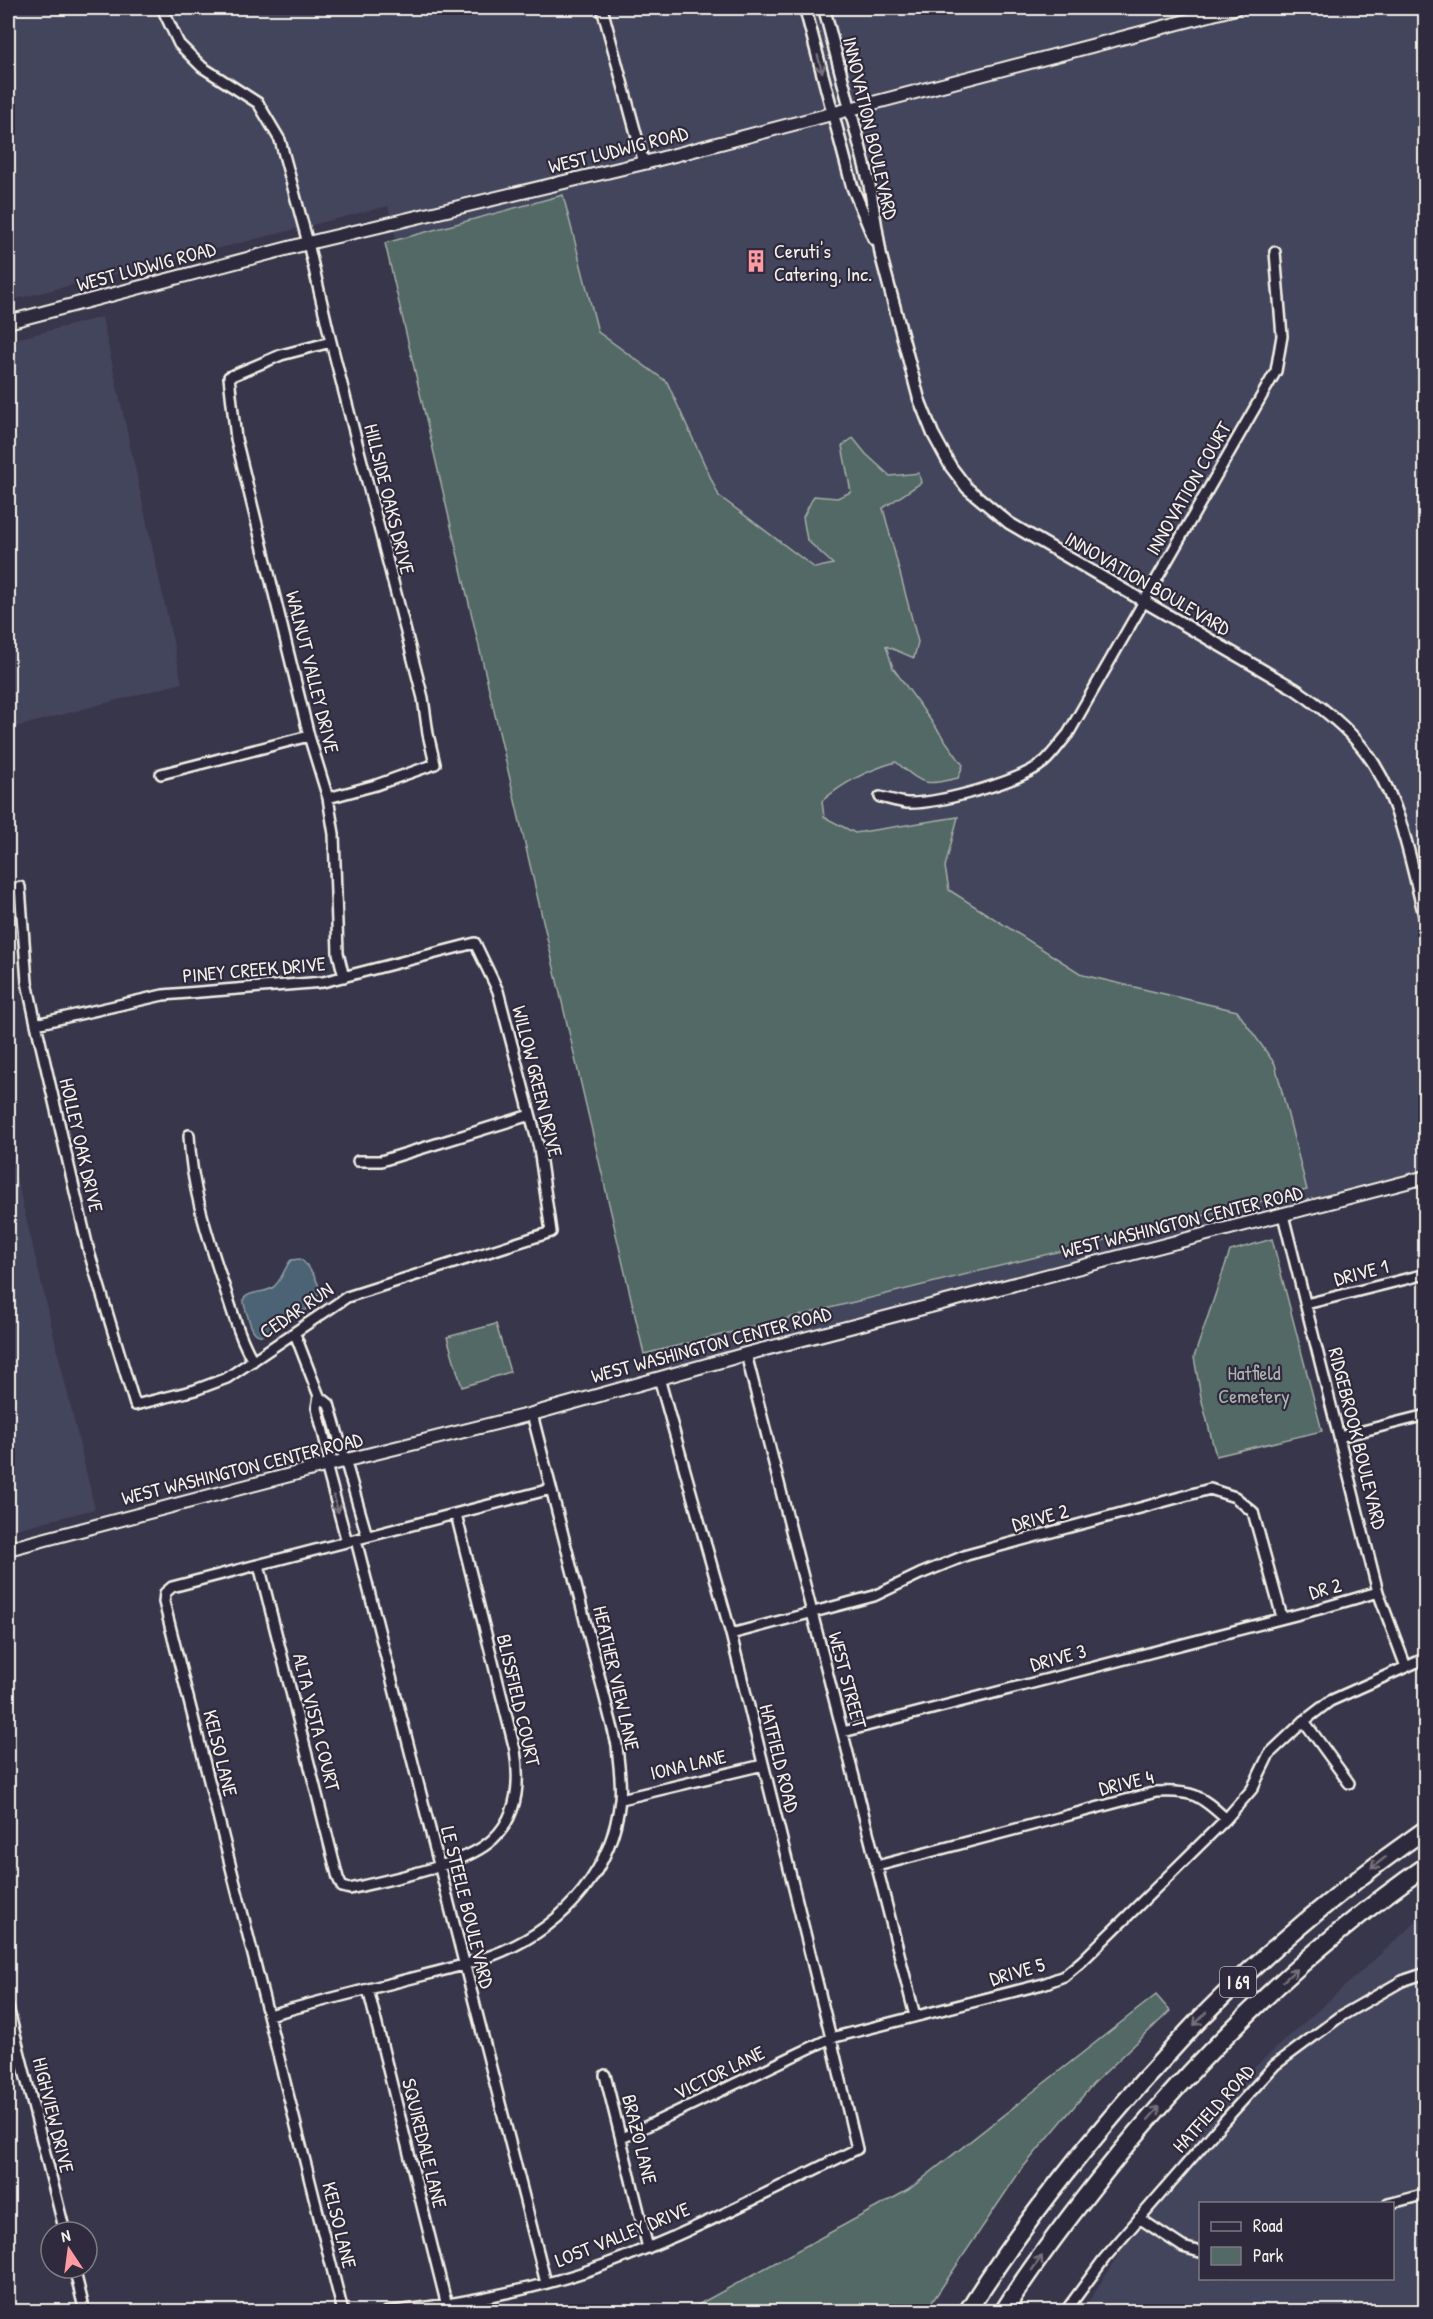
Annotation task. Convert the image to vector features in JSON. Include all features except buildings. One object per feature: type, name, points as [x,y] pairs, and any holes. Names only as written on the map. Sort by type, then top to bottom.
[{"type":"highway","name":"I 69","points":[[967,2312],[1026,2224],[1092,2137],[1202,2017],[1273,1949],[1327,1902],[1425,1829]]},
{"type":"highway","name":"I 69","points":[[1004,2312],[1059,2231],[1116,2158],[1228,2032],[1342,1930],[1425,1866]]},
{"type":"main road","name":"WEST LUDWIG ROAD","points":[[8,322],[308,243],[644,163],[1236,8]]},
{"type":"main road","name":"WEST WASHINGTON CENTER ROAD","points":[[8,1549],[329,1464],[532,1414],[746,1354],[1425,1177]]},
{"type":"street","name":"HILLSIDE OAKS DRIVE","points":[[162,8],[179,44],[202,67],[258,103],[280,140],[423,698],[435,764],[376,785],[328,798]]},
{"type":"street","points":[[602,8],[644,163]]},
{"type":"street","name":"INNOVATION BOULEVARD","points":[[805,8],[852,186],[881,256]]},
{"type":"street","name":"INNOVATION BOULEVARD","points":[[824,8],[869,182],[881,256],[919,399],[933,434],[951,466],[967,488],[1009,523],[1303,694],[1356,740],[1374,764],[1390,795],[1425,921]]},
{"type":"street","name":"INNOVATION COURT","points":[[880,797],[907,803],[932,801],[996,785],[1024,775],[1044,762],[1068,734],[1276,371],[1282,336],[1275,252]]},
{"type":"street","name":"WALNUT VALLEY DRIVE","points":[[331,342],[281,355],[229,377],[236,439],[309,736],[328,798],[334,834],[338,953],[344,977]]},
{"type":"street","points":[[161,774],[309,736]]},
{"type":"street","name":"HOLLEY OAK DRIVE","points":[[20,887],[27,982],[36,1024],[88,1252],[135,1405]]},
{"type":"street","name":"PINEY CREEK DRIVE","points":[[36,1024],[163,995],[323,982],[474,943]]},
{"type":"street","name":"WILLOW GREEN DRIVE","points":[[474,943],[498,991],[539,1148],[550,1232]]},
{"type":"street","points":[[358,1161],[381,1161],[530,1115]]},
{"type":"street","points":[[189,1135],[190,1162],[207,1234],[244,1346],[252,1361]]},
{"type":"street","name":"RIDGEBROOK BOULEVARD","points":[[1283,1215],[1378,1592],[1406,1666]]},
{"type":"street","name":"CEDAR RUN","points":[[135,1405],[195,1390],[227,1378],[347,1297],[550,1232]]},
{"type":"street","name":"DRIVE 1","points":[[1306,1304],[1425,1274]]},
{"type":"street","points":[[295,1334],[319,1396],[330,1404],[367,1536]]},
{"type":"street","name":"WEST STREET","points":[[746,1354],[915,2016]]},
{"type":"street","name":"HATFIELD ROAD","points":[[659,1378],[731,1634],[857,2149]]},
{"type":"street","name":"LE STEELE BOULEVARD","points":[[319,1396],[317,1408],[329,1464],[352,1541],[439,1865],[546,2283]]},
{"type":"street","name":"HEATHER VIEW LANE","points":[[269,2015],[464,1965],[512,1946],[545,1928],[574,1903],[604,1859],[613,1834],[621,1799],[617,1745],[532,1414]]},
{"type":"street","points":[[1339,1437],[1425,1415]]},
{"type":"street","name":"KELSO LANE","points":[[343,2312],[164,1602],[165,1593],[172,1587],[551,1489]]},
{"type":"street","name":"DRIVE 2","points":[[731,1634],[874,1596],[967,1555],[1210,1489],[1235,1497],[1253,1512],[1282,1617]]},
{"type":"street","name":"BLISSFIELD COURT","points":[[342,1887],[350,1889],[467,1855],[493,1840],[508,1820],[516,1797],[519,1774],[515,1750],[456,1514]]},
{"type":"street","name":"ALTA VISTA COURT","points":[[259,1565],[342,1887]]},
{"type":"street","name":"DR 2","points":[[1282,1617],[1319,1610],[1378,1592]]},
{"type":"street","name":"DRIVE 3","points":[[843,1732],[1282,1617]]},
{"type":"street","points":[[1226,1819],[1252,1789],[1269,1754],[1304,1721],[1330,1701],[1425,1658]]},
{"type":"street","points":[[1304,1721],[1349,1783]]},
{"type":"street","name":"IONA LANE","points":[[621,1799],[763,1765]]},
{"type":"street","name":"DRIVE 4","points":[[877,1866],[1156,1792],[1179,1791],[1202,1797],[1226,1819]]},
{"type":"street","name":"DRIVE 5","points":[[831,2038],[1043,1984],[1064,1976],[1226,1819]]},
{"type":"street","name":"HATFIELD ROAD","points":[[1065,2312],[1104,2259],[1275,2065],[1341,2016],[1402,1981],[1425,1973]]},
{"type":"street","name":"SQUIREDALE LANE","points":[[368,1989],[447,2306]]},
{"type":"street","name":"HIGHVIEW DRIVE","points":[[8,2007],[62,2220]]},
{"type":"street","name":"VICTOR LANE","points":[[621,2138],[831,2038]]},
{"type":"street","name":"BRAZO LANE","points":[[605,2075],[648,2248]]},
{"type":"street","name":"LOST VALLEY DRIVE","points":[[387,2312],[447,2306],[546,2283],[603,2265],[648,2248],[857,2149]]},
{"type":"street","points":[[1394,2202],[1425,2194]]},
{"type":"street","points":[[1139,2218],[1183,2247],[1199,2252]]},
{"type":"street","points":[[77,2280],[85,2312]]},
{"type":"shaded area","points":[[8,8],[1425,8],[1425,1172],[670,1369],[388,206],[8,301]]},
{"type":"shaded area","points":[[102,317],[182,683],[8,729],[8,341]]},
{"type":"shaded area","points":[[8,1142],[95,1509],[8,1531]]},
{"type":"shaded area","points":[[300,1259],[313,1274],[320,1292],[306,1310],[281,1316],[272,1328],[263,1335],[259,1335],[251,1327],[244,1298],[272,1288],[278,1283],[291,1260]]},
{"type":"shaded area","points":[[1425,1914],[1425,2311],[1082,2312],[1217,2101]]},
{"type":"green space","points":[[563,195],[598,332],[667,382],[719,496],[815,568],[833,564],[807,540],[803,517],[814,496],[837,498],[851,492],[842,446],[853,438],[866,454],[890,476],[919,473],[921,483],[883,508],[918,642],[914,658],[886,646],[893,668],[963,765],[958,778],[930,783],[919,779],[896,762],[876,769],[848,782],[822,801],[824,817],[855,833],[958,817],[945,867],[949,890],[1083,975],[1237,1011],[1275,1064],[1307,1190],[644,1354],[385,243]]},
{"type":"green space","name":"Hatfield Cemetery","points":[[1272,1239],[1322,1431],[1216,1456],[1201,1397],[1194,1357],[1230,1251]]},
{"type":"green space","points":[[496,1324],[510,1372],[462,1387],[447,1337]]},
{"type":"green space","points":[[1156,1995],[1170,2011],[1093,2084],[1020,2171],[926,2311],[678,2311],[694,2307],[908,2190]]},
{"type":"place","name":"Ceruti's Catering, Inc.","points":[[756,261]]}]
